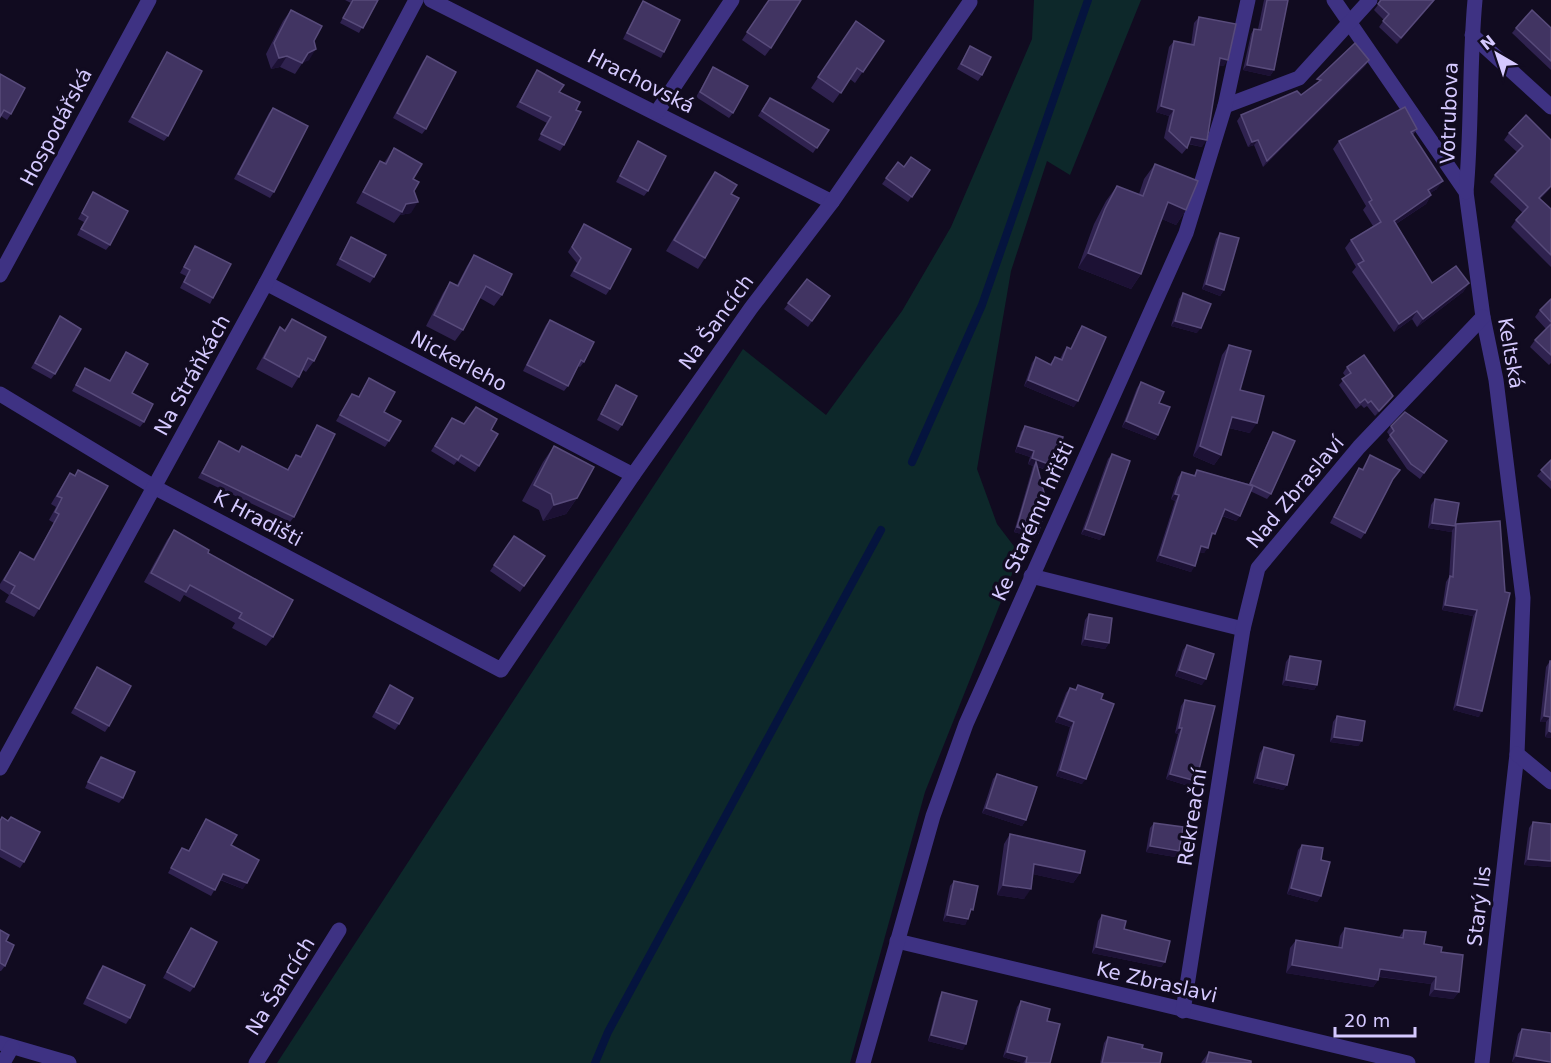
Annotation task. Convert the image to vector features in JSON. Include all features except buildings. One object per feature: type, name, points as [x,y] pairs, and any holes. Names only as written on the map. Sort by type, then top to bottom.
[{"type":"street","name":"Hospodářská","points":[[0,275],[149,0]]},
{"type":"street","name":"Na Stráňkách","points":[[0,768],[266,283],[416,0]]},
{"type":"street","name":"Hrachovská","points":[[431,0],[832,202]]},
{"type":"street","points":[[657,112],[732,0]]},
{"type":"street","name":"Ke Starému hřišti","points":[[863,1063],[933,816],[962,735],[1186,233],[1225,106],[1248,0]]},
{"type":"street","name":"Keltská","points":[[1334,0],[1466,192],[1484,317],[1496,380],[1523,598],[1517,754]]},
{"type":"street","points":[[1225,106],[1299,78],[1370,0]]},
{"type":"street","name":"Votrubova","points":[[1466,192],[1471,135],[1472,35],[1475,0]]},
{"type":"street","name":"Na Šancích","points":[[501,670],[633,475],[751,308],[832,202],[970,2]]},
{"type":"street","name":"Votrubova","points":[[1472,35],[1551,107]]},
{"type":"street","name":"Nickerleho","points":[[266,283],[633,475]]},
{"type":"street","name":"Nad Zbraslaví","points":[[1243,629],[1258,568],[1359,447],[1484,317]]},
{"type":"street","name":"K Hradišti","points":[[0,394],[154,487],[501,670]]},
{"type":"street","points":[[1031,576],[1243,629]]},
{"type":"street","name":"Rekreační","points":[[1183,1011],[1243,629]]},
{"type":"street","points":[[1517,754],[1551,782]]},
{"type":"street","name":"Starý lis","points":[[1482,1063],[1517,754]]},
{"type":"street","name":"Na Šancích","points":[[256,1063],[339,930]]},
{"type":"street","name":"Ke Zbraslavi","points":[[897,941],[1408,1063]]},
{"type":"street","points":[[3,1063],[6,1045],[69,1063]]},
{"type":"green space","points":[[1034,0],[1141,0],[1070,175],[1047,161],[1011,271],[977,469],[997,524],[1020,554],[925,792],[850,1063],[277,1063],[743,349],[826,415],[902,311],[951,227],[1032,39]]},
{"type":"waterway","points":[[912,462],[982,305],[1088,0]]},
{"type":"waterway","points":[[595,1063],[608,1032],[881,530]]}]
